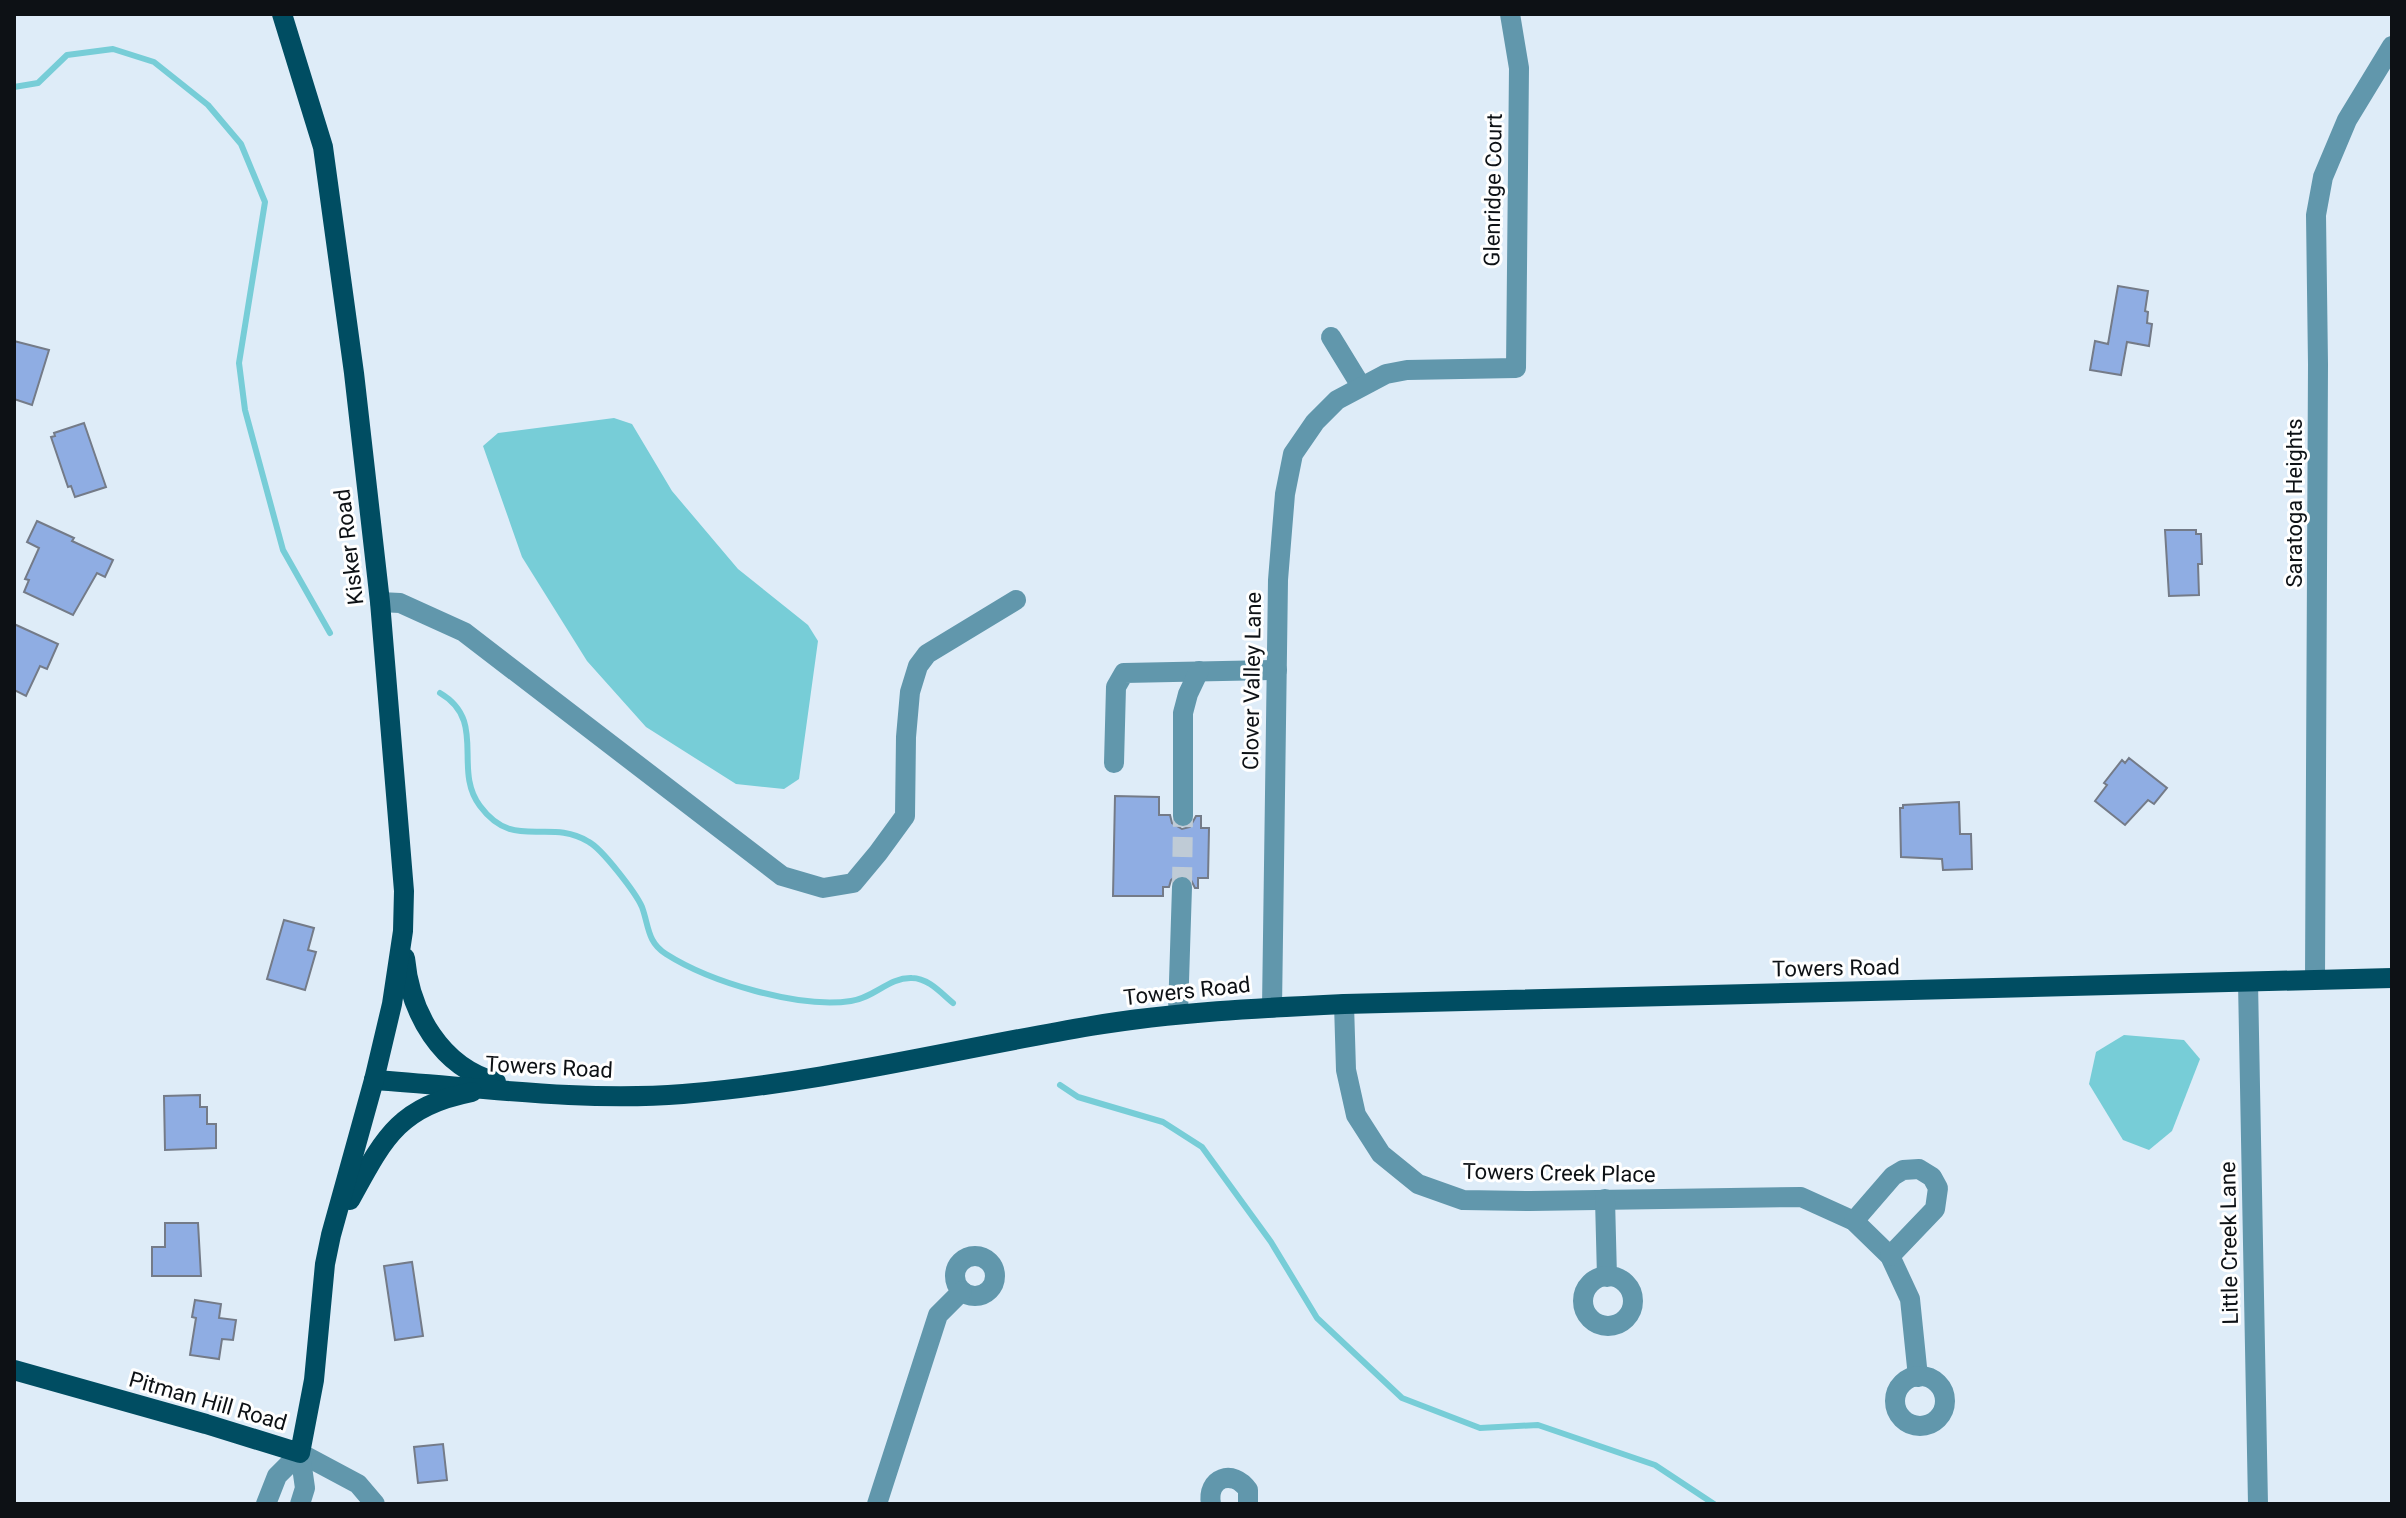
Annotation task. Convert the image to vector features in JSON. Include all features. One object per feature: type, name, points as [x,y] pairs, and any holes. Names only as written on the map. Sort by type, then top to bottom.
[{"type":"main road","name":"Kisker Road","points":[[282,14],[323,147],[354,373],[380,602],[404,891],[403,931],[392,1004],[374,1080]]},
{"type":"main road","points":[[403,931],[406,972],[412,993],[428,1029],[446,1055],[473,1073],[539,1092]]},
{"type":"main road","name":"Towers Road","points":[[374,1080],[592,1097],[682,1094],[774,1084],[1178,1013],[1344,1004],[2392,978]]},
{"type":"main road","points":[[300,1453],[314,1380],[325,1264],[374,1080]]},
{"type":"main road","points":[[331,1235],[392,1130],[424,1108],[459,1095],[492,1088]]},
{"type":"main road","name":"Pitman Hill Road","points":[[14,1370],[300,1453]]},
{"type":"street","name":"Glenridge Court","points":[[1510,14],[1519,68],[1516,368]]},
{"type":"street","name":"Saratoga Heights","points":[[2315,979],[2316,215],[2323,177],[2347,120],[2392,46]]},
{"type":"street","points":[[1331,337],[1361,386]]},
{"type":"street","name":"Clover Valley Lane","points":[[1272,1008],[1278,580],[1285,494],[1293,454],[1337,400],[1386,374],[1407,370],[1516,368]]},
{"type":"street","points":[[380,602],[400,603],[464,632],[782,876],[823,888],[853,883],[905,816],[906,737],[910,692],[918,666],[927,654],[1016,600]]},
{"type":"street","points":[[1114,763],[1116,687],[1124,673],[1277,670]]},
{"type":"street","points":[[1183,816],[1183,713],[1199,671]]},
{"type":"street","points":[[1178,1013],[1182,887]]},
{"type":"street","name":"Little Creek Lane","points":[[2248,982],[2258,1504]]},
{"type":"street","name":"Towers Creek Place","points":[[1344,1004],[1346,1070],[1356,1115],[1381,1154],[1418,1184],[1463,1200],[1801,1197],[1854,1221],[1890,1256],[1910,1299],[1918,1377]]},
{"type":"street","points":[[1854,1221],[1893,1176],[1903,1170],[1919,1169],[1932,1177],[1938,1188],[1935,1209],[1890,1256]]},
{"type":"street","points":[[1605,1199],[1607,1277]]},
{"type":"street","points":[[877,1504],[938,1315],[962,1291]]},
{"type":"street","points":[[266,1504],[277,1476],[300,1453]]},
{"type":"street","points":[[300,1453],[305,1488],[300,1504]]},
{"type":"street","name":"Pitman Hill Road","points":[[300,1453],[358,1484],[375,1504]]},
{"type":"street","points":[[1211,1504],[1210,1496],[1215,1484],[1233,1478],[1248,1490],[1248,1504]]},
{"type":"water","points":[[614,418],[632,424],[672,491],[738,569],[808,625],[818,641],[799,779],[784,789],[736,784],[646,727],[587,661],[522,557],[483,446],[498,433]]},
{"type":"water","points":[[2124,1035],[2184,1040],[2200,1059],[2172,1131],[2149,1150],[2123,1140],[2089,1084],[2096,1052]]},
{"type":"building","points":[[2118,286],[2148,291],[2145,311],[2148,312],[2147,323],[2152,324],[2149,346],[2127,342],[2121,375],[2090,370],[2095,341],[2108,344]]},
{"type":"building","points":[[14,341],[49,350],[32,405],[14,399]]},
{"type":"building","points":[[84,423],[106,487],[75,497],[71,486],[68,487],[51,437],[55,436],[54,433]]},
{"type":"building","points":[[37,521],[113,560],[105,577],[97,573],[73,615],[24,592],[29,580],[25,579],[39,548],[27,542]]},
{"type":"building","points":[[2165,530],[2196,530],[2196,534],[2201,534],[2199,595],[2169,596]]},
{"type":"building","points":[[14,624],[58,644],[47,669],[40,666],[26,696],[14,690]]},
{"type":"building","points":[[2129,758],[2167,788],[2154,804],[2148,800],[2125,825],[2095,801],[2122,760],[2125,763]]},
{"type":"building","points":[[1115,796],[1159,797],[1159,815],[1170,815],[1172,823],[1182,829],[1190,827],[1196,816],[1201,816],[1201,828],[1209,828],[1208,878],[1198,878],[1198,888],[1195,888],[1189,876],[1177,875],[1169,887],[1163,887],[1163,896],[1113,896]]},
{"type":"building","points":[[1959,802],[1960,834],[1971,834],[1972,869],[1943,870],[1942,859],[1901,857],[1900,808],[1903,805]]},
{"type":"building","points":[[284,920],[314,928],[308,950],[316,952],[305,990],[267,979]]},
{"type":"building","points":[[200,1095],[200,1107],[207,1107],[207,1124],[216,1124],[216,1148],[165,1150],[164,1096]]},
{"type":"building","points":[[165,1223],[198,1223],[201,1276],[152,1276],[152,1247],[165,1247]]},
{"type":"building","points":[[412,1262],[423,1336],[395,1340],[384,1266]]},
{"type":"building","points":[[195,1300],[221,1304],[219,1318],[236,1320],[233,1340],[222,1339],[219,1359],[190,1355],[196,1318],[192,1317]]},
{"type":"building","points":[[443,1444],[447,1480],[418,1483],[414,1447]]},
{"type":"waterway","points":[[14,87],[38,83],[67,55],[113,49],[154,62],[208,105],[241,144],[265,202],[239,363],[245,410],[283,550],[330,633]]},
{"type":"waterway","points":[[440,693],[454,704],[463,717],[469,777],[472,792],[480,806],[506,828],[574,835],[595,846],[633,892],[642,907],[652,939],[666,954],[730,983],[781,997],[806,1001],[851,1001],[896,981],[912,978],[929,983],[953,1003]]},
{"type":"waterway","points":[[1060,1085],[1078,1097],[1163,1122],[1202,1147],[1271,1242],[1317,1318],[1402,1398],[1480,1428],[1538,1425],[1655,1465],[1714,1504]]},
{"type":"tunnel","points":[[1182,887],[1183,816]]}]
